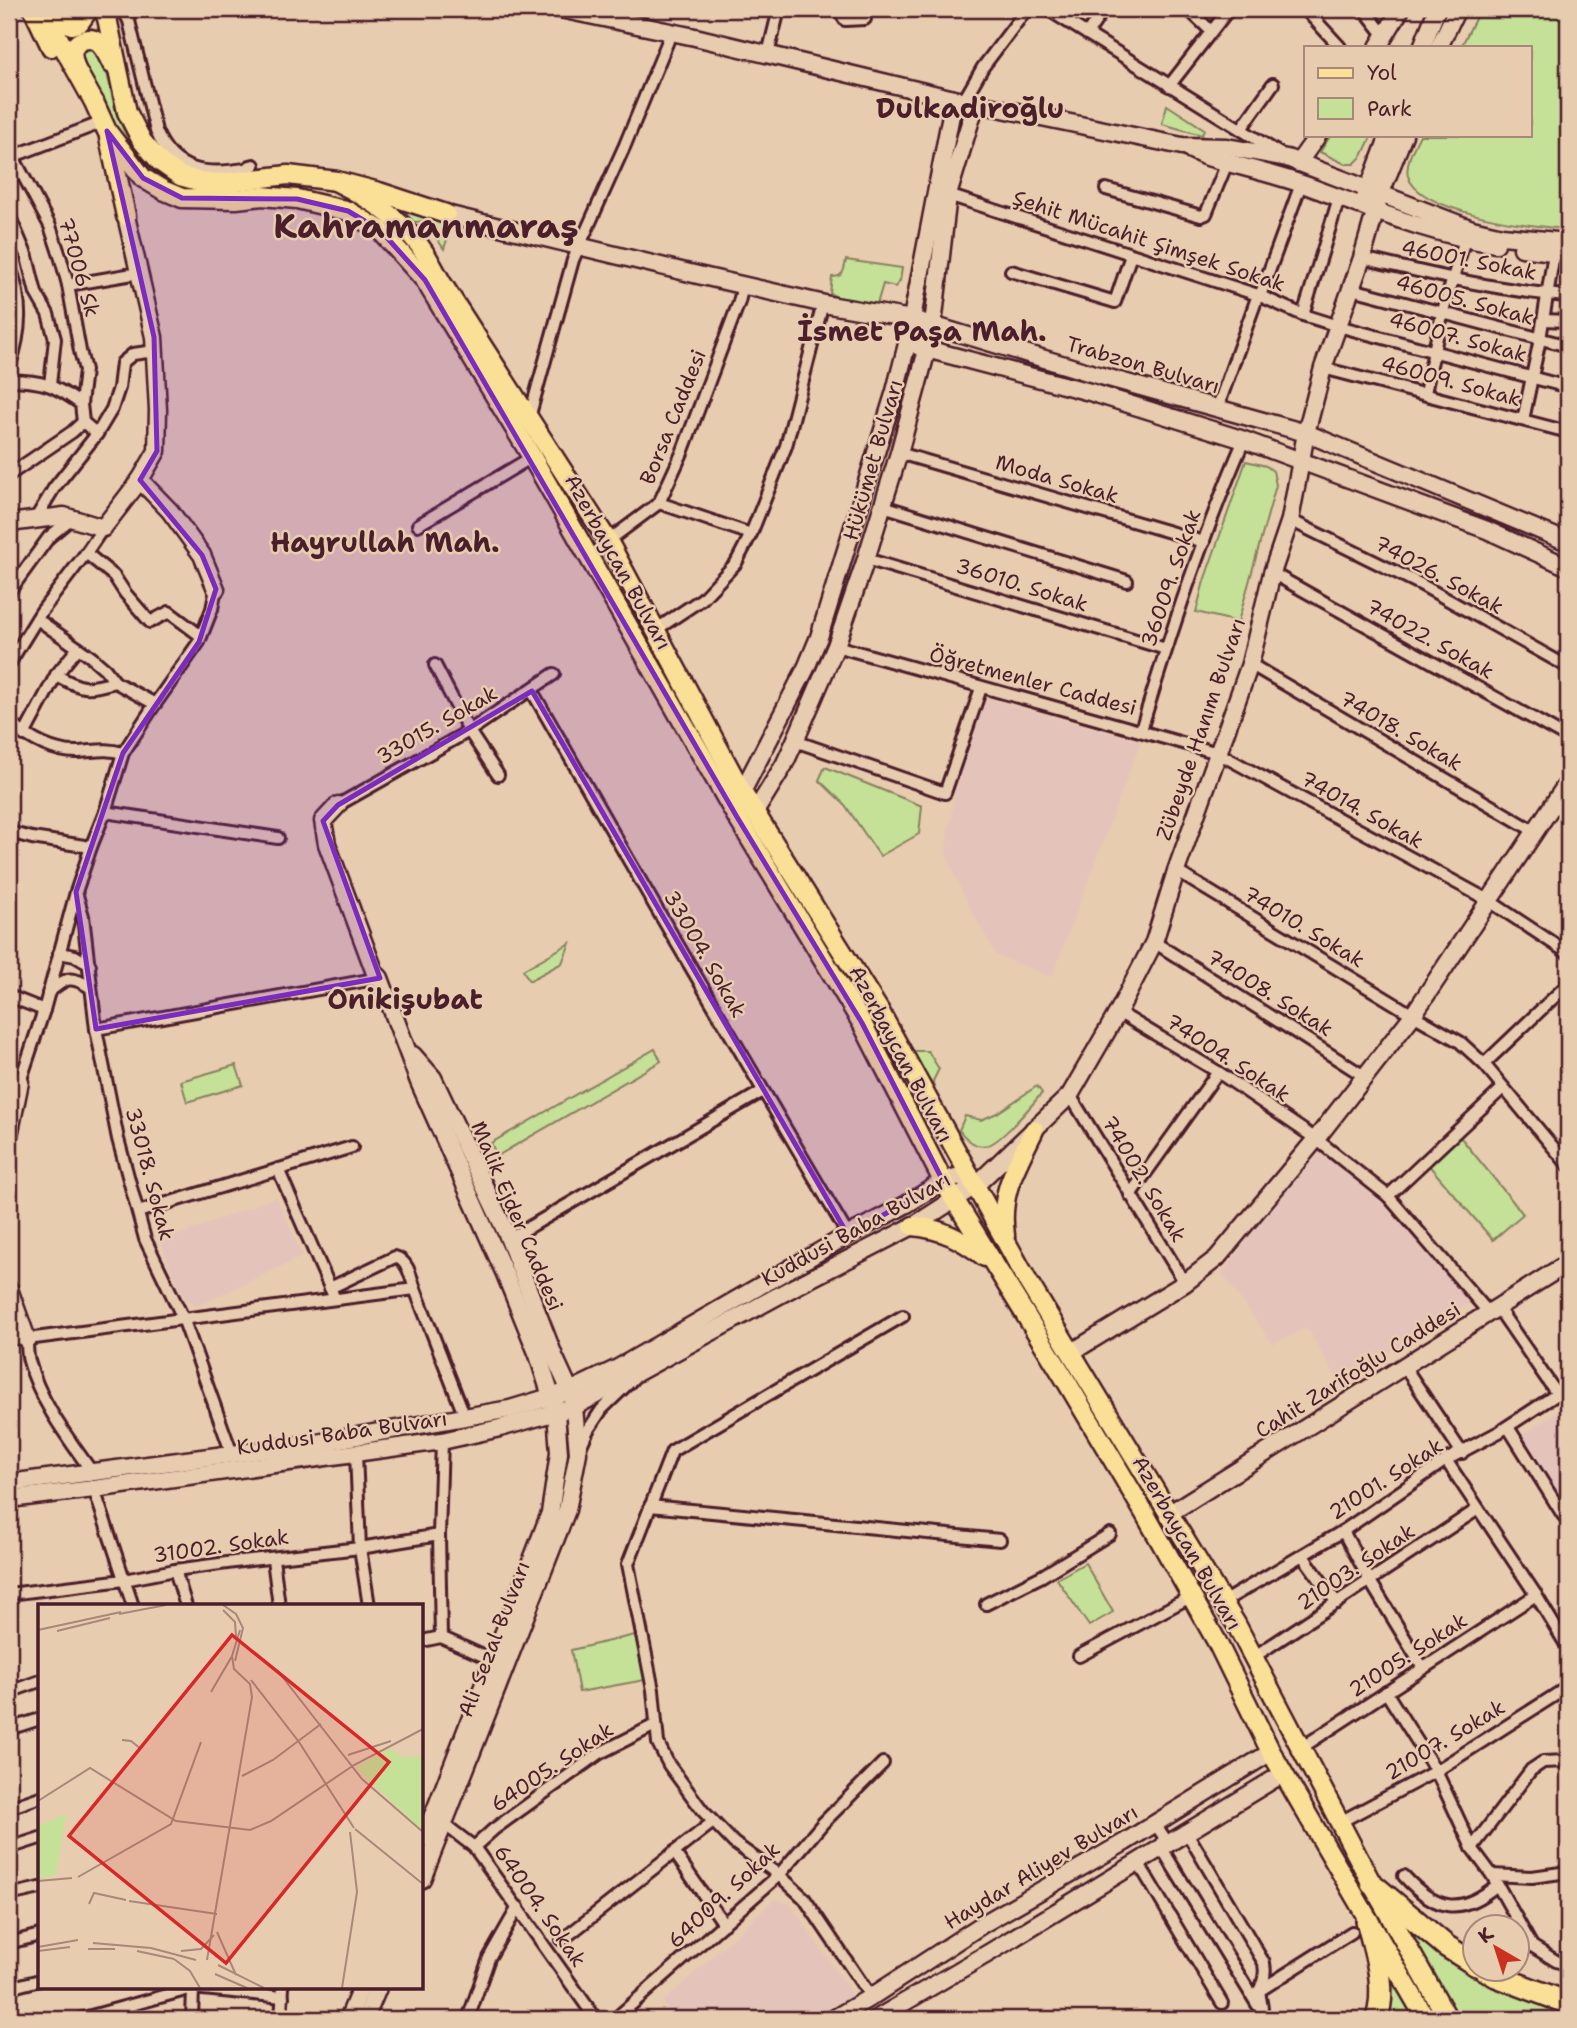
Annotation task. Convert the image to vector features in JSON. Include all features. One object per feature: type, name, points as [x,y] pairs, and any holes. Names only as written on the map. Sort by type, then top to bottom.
[{"type":"highway","points":[[1372,1884],[1462,1956]]},
{"type":"highway","points":[[1359,1926],[1380,1971],[1381,1991],[1377,2019]]},
{"type":"highway","points":[[1516,1982],[1568,2003]]},
{"type":"main road","points":[[33,9],[55,55],[94,102]]},
{"type":"main road","points":[[9,523],[64,516],[103,528],[140,480],[157,452],[154,337],[105,127],[55,32],[50,9]]},
{"type":"main road","points":[[56,9],[61,21],[72,25],[80,22],[89,9]]},
{"type":"main road","points":[[103,9],[127,112],[142,141],[160,162],[180,176],[220,183],[288,175],[335,181],[380,192],[446,214]]},
{"type":"main road","points":[[560,9],[672,31],[965,101],[1182,146],[1227,147],[1293,161],[1472,229],[1562,248]]},
{"type":"main road","points":[[1382,42],[1401,9]]},
{"type":"main road","points":[[1422,46],[1437,9]]},
{"type":"main road","points":[[1439,46],[1457,9]]},
{"type":"main road","points":[[75,67],[73,50],[79,42],[93,39],[99,43],[121,79]]},
{"type":"main road","name":"Hükümet Bulvarı","points":[[755,812],[784,765],[836,646],[899,453],[933,325],[948,195],[965,101]]},
{"type":"main road","name":"Hükümet Bulvarı","points":[[742,792],[806,668],[819,637],[891,404],[965,101]]},
{"type":"main road","name":"Azerbaycan Bulvarı","points":[[105,127],[143,177],[163,190],[182,198],[297,198],[348,211],[380,230],[425,280],[532,457],[737,817],[862,1023],[954,1200],[1065,1379],[1192,1596],[1284,1773],[1359,1926],[1426,2019]]},
{"type":"main road","points":[[1293,161],[1317,136]]},
{"type":"main road","points":[[1374,193],[1389,136]]},
{"type":"main road","points":[[1374,193],[1403,136]]},
{"type":"main road","points":[[1182,146],[1204,156],[1301,184],[1426,229],[1465,239],[1562,248]]},
{"type":"main road","name":"Azerbaycan Bulvarı","points":[[335,181],[369,199],[395,219],[426,255],[513,396],[608,541],[742,792],[879,1010],[1006,1242],[1255,1657],[1372,1884],[1448,2019]]},
{"type":"main road","name":"Zübeyde Hanım Bulvarı","points":[[975,1186],[1070,1095],[1118,1012],[1154,942],[1176,871],[1250,664],[1272,573],[1290,520],[1306,433],[1323,368],[1363,258],[1368,209],[1374,193]]},
{"type":"main road","name":"Trabzon Bulvarı","points":[[446,214],[743,285],[912,319],[1306,433],[1568,542]]},
{"type":"main road","name":"Trabzon Bulvarı","points":[[907,344],[1090,391],[1244,440],[1487,530],[1568,567]]},
{"type":"main road","points":[[140,480],[170,511],[202,555],[216,589]]},
{"type":"main road","points":[[1072,1352],[1185,1283],[1217,1258],[1316,1139],[1413,1015],[1568,782]]},
{"type":"main road","name":"Malik Ejder Caddesi","points":[[338,805],[323,821],[327,844],[419,1082],[505,1274],[538,1355],[553,1404]]},
{"type":"main road","name":"Malik Ejder Caddesi","points":[[408,1049],[433,1078],[509,1239],[572,1399]]},
{"type":"main road","points":[[9,1136],[20,1082]]},
{"type":"main road","points":[[1006,1242],[1003,1214],[1005,1196],[1013,1172],[1034,1130]]},
{"type":"main road","name":"Kuddusi Baba Bulvarı","points":[[9,1483],[317,1443],[572,1399],[641,1372],[796,1286],[913,1226],[975,1186],[956,1177],[943,1181],[618,1368],[572,1399]]},
{"type":"main road","points":[[913,1226],[932,1228],[953,1236],[993,1264]]},
{"type":"main road","name":"Cahit Zarifoğlu Caddesi","points":[[1170,1513],[1568,1264]]},
{"type":"main road","points":[[9,1289],[27,1339]]},
{"type":"main road","name":"Ali Sezal Bulvarı","points":[[424,1874],[567,1510],[578,1453],[572,1399]]},
{"type":"main road","name":"Kuddusi Baba Bulvarı","points":[[9,1499],[442,1441],[510,1426],[553,1404]]},
{"type":"main road","name":"Ali Sezal Bulvarı","points":[[424,1835],[550,1513],[559,1453],[553,1404]]},
{"type":"main road","name":"Haydar Aliyev Bulvarı","points":[[833,2019],[983,1924],[1272,1752]]},
{"type":"main road","points":[[876,2019],[1284,1773]]},
{"type":"main road","points":[[348,2019],[360,1990]]},
{"type":"main road","points":[[365,2019],[377,1990]]},
{"type":"street","points":[[123,9],[130,21],[156,131],[168,153],[192,169],[235,171],[250,169],[250,166],[254,165]]},
{"type":"street","points":[[768,54],[779,9]]},
{"type":"street","points":[[838,9],[845,20],[864,19]]},
{"type":"street","points":[[965,101],[983,67],[1027,9]]},
{"type":"street","points":[[1047,9],[1293,161]]},
{"type":"street","points":[[1087,34],[1104,9]]},
{"type":"street","points":[[1188,9],[1211,31]]},
{"type":"street","points":[[1169,86],[1229,9]]},
{"type":"street","points":[[1304,9],[1339,46]]},
{"type":"street","points":[[1364,9],[1382,42]]},
{"type":"street","points":[[529,420],[578,246],[625,145],[672,31]]},
{"type":"street","points":[[1241,128],[1273,84]]},
{"type":"street","points":[[10,156],[105,127]]},
{"type":"street","name":"77006 Sk","points":[[10,156],[50,226],[68,285],[85,370],[81,404],[83,422]]},
{"type":"street","points":[[1106,189],[1201,216],[1206,214],[1227,163]]},
{"type":"street","points":[[1217,409],[1301,184]]},
{"type":"street","name":"Şehit Mücahit Şimşek Sokak","points":[[948,195],[1259,295],[1338,326]]},
{"type":"street","points":[[1303,314],[1339,198]]},
{"type":"street","points":[[9,215],[27,257],[36,293],[48,314],[55,339],[50,385]]},
{"type":"street","points":[[1424,393],[1442,314],[1465,239]]},
{"type":"street","points":[[1523,420],[1548,295],[1562,248]]},
{"type":"street","points":[[1011,271],[1115,302],[1131,255]]},
{"type":"street","name":"46001. Sokak","points":[[1363,258],[1453,279],[1568,296]]},
{"type":"street","points":[[9,264],[19,304],[18,343],[9,368]]},
{"type":"street","points":[[68,285],[141,280]]},
{"type":"street","name":"Borsa Caddesi","points":[[608,541],[659,503],[682,453],[743,285]]},
{"type":"street","name":"46005. Sokak","points":[[1352,289],[1568,346]]},
{"type":"street","points":[[654,631],[702,599],[736,563],[751,534],[786,446],[823,303]]},
{"type":"street","points":[[48,314],[72,311]]},
{"type":"street","points":[[1544,320],[1568,321]]},
{"type":"street","name":"46007. Sokak","points":[[1338,326],[1568,387]]},
{"type":"street","points":[[36,518],[54,488],[97,434],[112,409],[119,388],[122,363],[132,354],[155,351]]},
{"type":"street","name":"46009. Sokak","points":[[1323,368],[1568,432]]},
{"type":"street","points":[[9,391],[9,379],[32,381],[50,385],[81,404]]},
{"type":"street","points":[[513,396],[525,401],[536,394]]},
{"type":"street","points":[[9,475],[83,422],[97,434]]},
{"type":"street","name":"36009. Sokak","points":[[1141,730],[1166,649],[1219,498],[1244,440]]},
{"type":"street","name":"Moda Sokak","points":[[899,453],[1204,542]]},
{"type":"street","points":[[418,526],[532,457]]},
{"type":"street","points":[[659,503],[751,534]]},
{"type":"street","points":[[883,506],[1127,581]]},
{"type":"street","points":[[9,592],[49,537],[72,518]]},
{"type":"street","name":"74026. Sokak","points":[[1290,520],[1420,584],[1568,667]]},
{"type":"street","points":[[9,664],[37,619],[103,528]]},
{"type":"street","points":[[86,553],[114,576],[150,622],[169,612],[201,636]]},
{"type":"street","name":"36010. Sokak","points":[[866,559],[1166,649]]},
{"type":"street","name":"74022. Sokak","points":[[1272,573],[1568,738]]},
{"type":"street","points":[[20,1082],[44,1010],[76,892],[106,812],[123,753],[201,636],[212,609],[216,589]]},
{"type":"street","points":[[37,619],[106,669],[115,682],[155,704]]},
{"type":"street","name":"Öğretmenler Caddesi","points":[[836,646],[1218,753]]},
{"type":"street","points":[[24,735],[56,675],[78,648]]},
{"type":"street","points":[[435,664],[469,732],[498,775]]},
{"type":"street","name":"74018. Sokak","points":[[1250,664],[1534,831]]},
{"type":"street","name":"33015. Sokak","points":[[338,805],[469,732],[554,674]]},
{"type":"street","points":[[56,675],[74,685],[90,689],[115,682]]},
{"type":"street","points":[[795,741],[945,793],[981,688]]},
{"type":"street","name":"33004. Sokak","points":[[532,691],[848,1235]]},
{"type":"street","points":[[9,722],[24,735],[48,748],[77,752],[103,749],[123,753]]},
{"type":"street","name":"74014. Sokak","points":[[1218,753],[1488,900],[1568,953]]},
{"type":"street","points":[[106,812],[278,838]]},
{"type":"street","points":[[9,832],[91,847]]},
{"type":"street","name":"74010. Sokak","points":[[1176,871],[1460,1042],[1484,1064],[1568,1165]]},
{"type":"street","name":"33018. Sokak","points":[[76,892],[83,916],[96,1030],[118,1139],[145,1239],[183,1318],[232,1454]]},
{"type":"street","name":"74008. Sokak","points":[[1154,942],[1364,1076]]},
{"type":"street","points":[[59,953],[75,956],[90,965]]},
{"type":"street","points":[[96,1030],[380,978]]},
{"type":"street","points":[[48,993],[61,981],[70,979],[80,980],[91,988]]},
{"type":"street","points":[[1484,1064],[1568,984]]},
{"type":"street","points":[[9,996],[44,1010]]},
{"type":"street","name":"74004. Sokak","points":[[1118,1012],[1218,1072],[1316,1139],[1388,1196],[1493,1310],[1557,1394]]},
{"type":"street","points":[[1130,1195],[1218,1072]]},
{"type":"street","points":[[1388,1196],[1503,1087]]},
{"type":"street","points":[[509,1239],[763,1091]]},
{"type":"street","name":"74002. Sokak","points":[[1070,1095],[1185,1283]]},
{"type":"street","points":[[138,1212],[352,1147]]},
{"type":"street","points":[[278,1170],[332,1294]]},
{"type":"street","points":[[332,1294],[395,1257],[400,1258],[404,1262],[465,1417]]},
{"type":"street","points":[[9,1338],[27,1339],[183,1318],[332,1294],[415,1289]]},
{"type":"street","points":[[871,1997],[804,1898],[779,1875],[734,1843],[713,1822],[670,1765],[658,1743],[653,1690],[628,1564],[672,1451],[903,1315]]},
{"type":"street","points":[[27,1339],[29,1360],[45,1400],[92,1472]]},
{"type":"street","points":[[1404,1366],[1461,1453]]},
{"type":"street","points":[[578,1453],[588,1430],[602,1409],[641,1372]]},
{"type":"street","name":"21001. Sokak","points":[[1223,1602],[1303,1556],[1446,1460],[1508,1427],[1568,1387]]},
{"type":"street","points":[[1508,1427],[1568,1520]]},
{"type":"street","points":[[441,1637],[439,1535],[442,1441]]},
{"type":"street","points":[[356,1453],[360,1548],[369,1604]]},
{"type":"street","points":[[1446,1460],[1568,1648]]},
{"type":"street","points":[[94,1489],[132,1604]]},
{"type":"street","points":[[650,1506],[1000,1540]]},
{"type":"street","name":"21003. Sokak","points":[[1255,1657],[1478,1509]]},
{"type":"street","points":[[1343,1531],[1423,1668]]},
{"type":"street","points":[[986,1604],[1042,1576],[1110,1534]]},
{"type":"street","name":"31002. Sokak","points":[[9,1594],[124,1580],[175,1570],[360,1548],[439,1535]]},
{"type":"street","points":[[1303,1556],[1337,1603]]},
{"type":"street","points":[[272,1559],[279,1604]]},
{"type":"street","points":[[175,1570],[185,1604]]},
{"type":"street","name":"21005. Sokak","points":[[1301,1748],[1536,1595]]},
{"type":"street","points":[[1079,1656],[1192,1596]]},
{"type":"street","points":[[424,1641],[441,1637],[492,1660]]},
{"type":"street","points":[[9,1692],[38,1682]]},
{"type":"street","name":"21007. Sokak","points":[[1340,1822],[1436,1771],[1568,1687]]},
{"type":"street","points":[[1386,1692],[1436,1771],[1472,1848],[1495,1880],[1532,1946],[1568,1965]]},
{"type":"street","points":[[9,1729],[38,1721]]},
{"type":"street","name":"64005. Sokak","points":[[474,1847],[494,1829],[600,1753],[655,1725]]},
{"type":"street","points":[[1472,1848],[1531,1770],[1543,1762],[1568,1761]]},
{"type":"street","name":"64009. Sokak","points":[[615,2019],[779,1875],[823,1823],[883,1763]]},
{"type":"street","points":[[9,1808],[38,1798]]},
{"type":"street","points":[[562,1940],[713,1822]]},
{"type":"street","name":"64004. Sokak","points":[[444,1824],[474,1847],[596,2019]]},
{"type":"street","points":[[1153,1824],[1164,1837],[1161,1847],[1264,2017]]},
{"type":"street","points":[[1186,1831],[1264,1963],[1266,1972],[1259,1991],[1264,2017]]},
{"type":"street","points":[[9,1848],[38,1839]]},
{"type":"street","points":[[674,1852],[724,1924]]},
{"type":"street","points":[[1140,1860],[1142,1869],[1223,2003]]},
{"type":"street","points":[[1495,1880],[1568,1872]]},
{"type":"street","points":[[1405,1876],[1428,1899],[1451,1907],[1472,1901],[1489,1892],[1495,1880]]},
{"type":"street","points":[[9,1895],[38,1888]]},
{"type":"street","points":[[468,2019],[489,1958],[518,1907]]},
{"type":"street","points":[[1259,1991],[1359,1926]]},
{"type":"street","points":[[9,1943],[38,1936]]},
{"type":"street","points":[[9,1989],[38,1981]]},
{"type":"street","points":[[80,2019],[186,1990]]},
{"type":"street","points":[[192,2019],[193,1990]]},
{"type":"street","points":[[238,1990],[283,1992],[281,2019]]},
{"type":"highlighted area","points":[[107,131],[143,178],[182,198],[297,199],[348,211],[380,230],[425,280],[737,817],[862,1023],[943,1181],[848,1235],[532,691],[338,805],[323,821],[380,978],[96,1029],[76,892],[123,753],[199,642],[216,589],[202,555],[140,480],[157,451],[154,337]]},
{"type":"shaded area","points":[[987,698],[1141,741],[1052,977],[996,955],[967,903],[945,852],[955,789],[977,720]]},
{"type":"shaded area","points":[[1320,1153],[1382,1203],[1472,1298],[1469,1304],[1339,1383],[1307,1328],[1273,1344],[1222,1273],[1269,1210]]},
{"type":"shaded area","points":[[276,1197],[303,1256],[195,1307],[180,1295],[161,1242]]},
{"type":"shaded area","points":[[1568,1404],[1568,1511],[1516,1439]]},
{"type":"shaded area","points":[[775,1899],[790,1904],[853,1995],[809,2019],[674,2019],[663,2002]]},
{"type":"green space","points":[[1489,9],[1568,9],[1568,229],[1505,221],[1454,209],[1432,200],[1416,189],[1408,176],[1409,160],[1420,136],[1532,136],[1532,46],[1462,46],[1476,17],[1486,16]]},
{"type":"green space","points":[[89,45],[105,68],[117,114],[128,139],[151,168],[184,189],[182,195],[162,186],[127,150],[77,57],[78,50]]},
{"type":"green space","points":[[1167,105],[1204,129],[1202,135],[1162,124]]},
{"type":"green space","points":[[1330,136],[1372,136],[1362,156],[1354,164],[1345,164],[1320,152]]},
{"type":"green space","points":[[400,207],[452,223],[444,249],[425,221],[414,222]]},
{"type":"green space","points":[[846,260],[902,268],[900,281],[895,287],[883,284],[877,304],[837,297],[830,293],[832,277],[841,274]]},
{"type":"green space","points":[[1246,461],[1266,466],[1273,471],[1276,485],[1238,622],[1196,612],[1204,581]]},
{"type":"green space","points":[[825,767],[922,806],[919,834],[880,856],[845,805],[819,780]]},
{"type":"green space","points":[[570,943],[562,963],[529,981],[523,970]]},
{"type":"green space","points":[[899,1042],[915,1051],[928,1051],[939,1069],[933,1081],[936,1103]]},
{"type":"green space","points":[[655,1049],[661,1061],[497,1156],[491,1143]]},
{"type":"green space","points":[[236,1065],[243,1085],[187,1102],[181,1081]]},
{"type":"green space","points":[[1037,1086],[1042,1093],[994,1142],[984,1146],[975,1144],[959,1130],[965,1116],[981,1120],[997,1113]]},
{"type":"green space","points":[[1457,1133],[1523,1214],[1493,1240],[1426,1162]]},
{"type":"green space","points":[[1085,1563],[1113,1612],[1089,1626],[1057,1579]]},
{"type":"green space","points":[[635,1635],[645,1680],[579,1692],[571,1650]]},
{"type":"green space","points":[[1399,1919],[1462,1953],[1462,1982],[1515,1982],[1568,2011],[1568,2019],[1457,2019]]},
{"type":"green space","points":[[1385,1968],[1416,2019],[1384,2019]]},
{"type":"district","name":"Dulkadiroğlu","points":[[970,108]]},
{"type":"district","name":"Kahramanmaraş","points":[[426,226]]},
{"type":"district","name":"İsmet Paşa Mah.","points":[[922,331]]},
{"type":"district","name":"Hayrullah Mah.","points":[[385,542]]},
{"type":"district","name":"Onikişubat","points":[[405,999]]}]
